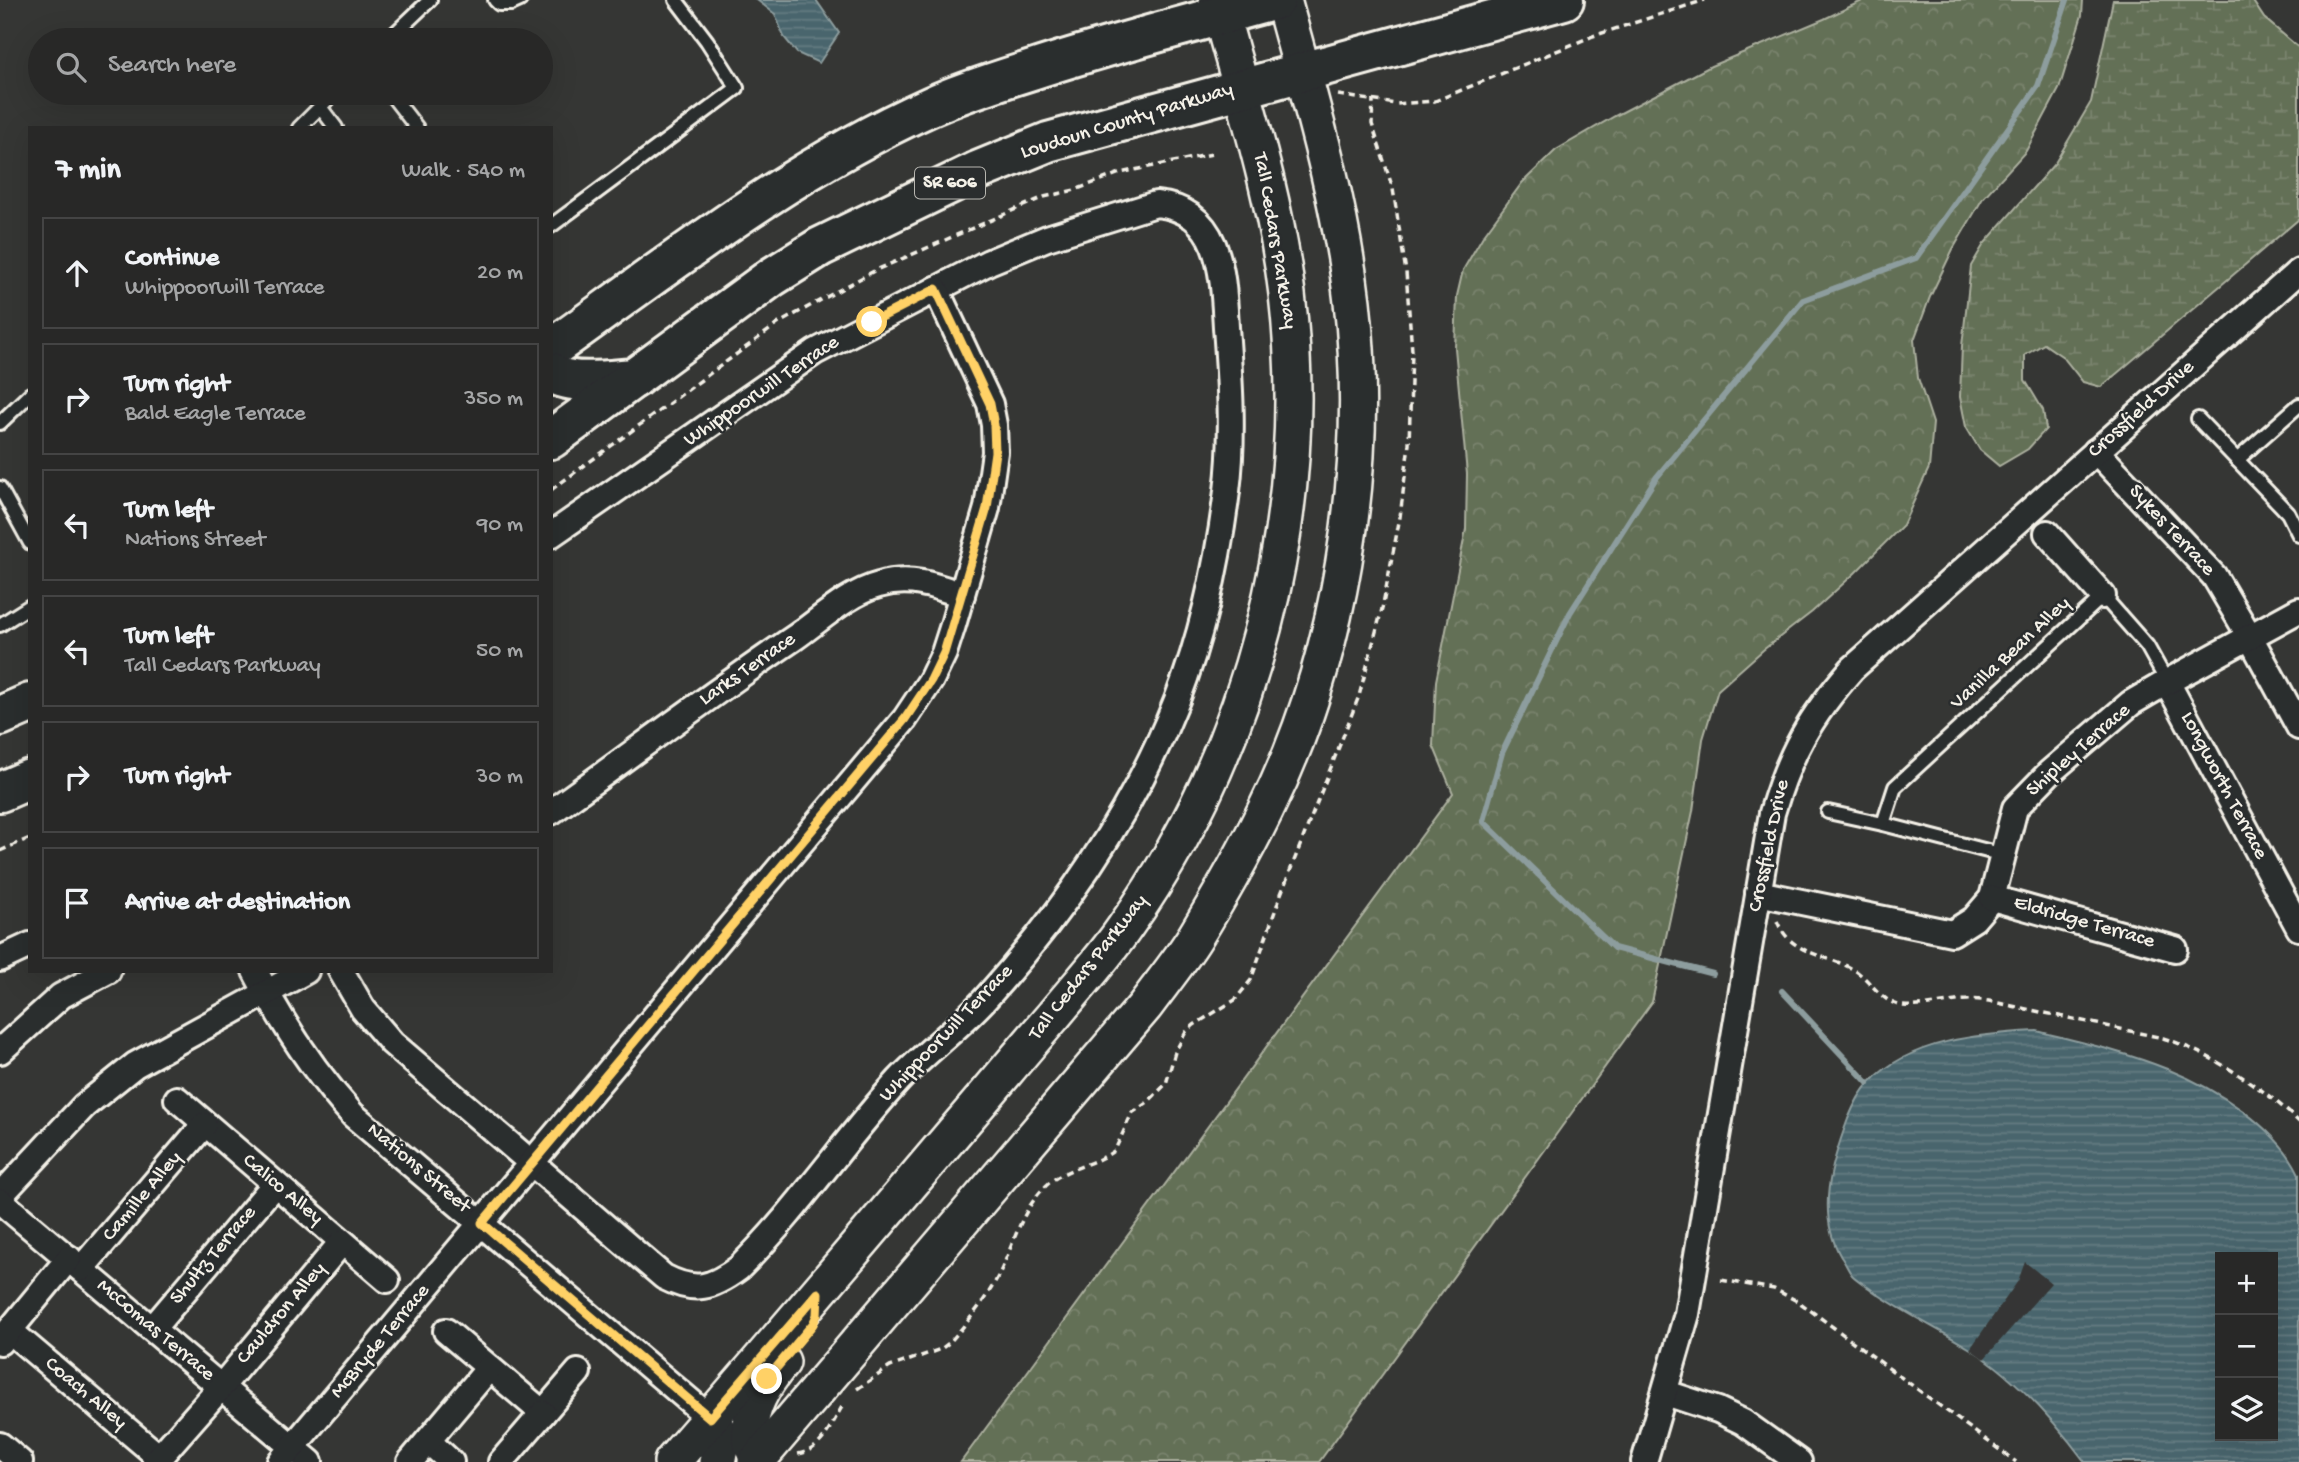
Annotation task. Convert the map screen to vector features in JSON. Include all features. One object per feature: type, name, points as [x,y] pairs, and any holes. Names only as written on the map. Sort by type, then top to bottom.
[{"type":"main road","points":[[553,348],[807,170],[933,105],[987,84],[1219,8],[1276,0]]},
{"type":"main road","points":[[818,1293],[817,1315],[813,1324],[760,1392],[750,1440],[758,1461],[1145,1006],[1193,939],[1231,877],[1266,809],[1296,739],[1318,673],[1338,593],[1350,515],[1356,432],[1356,368],[1352,303],[1340,224],[1283,0]]},
{"type":"main road","name":"Loudoun County Parkway","points":[[553,438],[772,277],[820,247],[977,171],[1048,142],[1564,0]]},
{"type":"main road","name":"Tall Cedars Parkway","points":[[672,1462],[1122,932],[1174,850],[1223,748],[1242,701],[1273,593],[1285,514],[1294,427],[1292,350],[1287,292],[1265,171],[1219,8]]},
{"type":"main road","points":[[553,374],[587,382],[635,377]]},
{"type":"main road","points":[[0,716],[28,704]]},
{"type":"main road","points":[[0,792],[28,780]]},
{"type":"main road","points":[[710,1418],[717,1426],[719,1434],[717,1462]]},
{"type":"street","name":"Whippoorwill Terrace","points":[[342,973],[363,1009],[392,1043],[664,1277],[681,1286],[701,1287],[715,1284],[751,1256],[900,1079],[986,999],[1069,897],[1132,796],[1177,700],[1208,601],[1227,489],[1229,367],[1220,265],[1211,238],[1194,219],[1182,211],[1156,204],[1047,238],[989,262],[815,352],[553,534]]},
{"type":"street","name":"Crossfield Drive","points":[[1644,1462],[1687,1314],[1700,1251],[1772,813],[1784,772],[1802,734],[1825,700],[1852,669],[2299,271]]},
{"type":"street","name":"McBryde Terrace","points":[[294,1457],[482,1223],[905,719],[931,680],[944,653],[962,595],[990,495],[995,452],[990,404],[936,289]]},
{"type":"street","name":"Sykes Terrace","points":[[2096,451],[2214,576],[2298,721]]},
{"type":"street","points":[[2047,533],[2103,596]]},
{"type":"street","name":"Larks Terrace","points":[[553,811],[780,647],[868,589],[896,581],[913,581],[929,583],[962,595]]},
{"type":"street","name":"Shipley Terrace","points":[[1758,893],[1952,933],[1974,919],[1992,898],[2015,808],[2049,773],[2132,703],[2167,681],[2299,610]]},
{"type":"street","name":"Longworth Terrace","points":[[2167,681],[2299,928]]},
{"type":"street","name":"Eldridge Terrace","points":[[1992,898],[2175,949]]},
{"type":"street","points":[[0,958],[28,946]]},
{"type":"street","points":[[0,1051],[61,996],[104,973]]},
{"type":"street","name":"Nations Street","points":[[256,973],[312,1064],[354,1115],[710,1418]]},
{"type":"street","points":[[0,1199],[53,1138],[122,1074],[302,973]]},
{"type":"street","name":"Calico Alley","points":[[177,1099],[387,1280]]},
{"type":"street","name":"Camille Alley","points":[[75,1263],[204,1125]]},
{"type":"street","name":"Shultz Terrace","points":[[153,1328],[274,1185]]},
{"type":"street","name":"McComas Terrace","points":[[0,1199],[222,1387],[294,1457]]},
{"type":"street","name":"Cauldron Alley","points":[[222,1387],[342,1242]]},
{"type":"street","name":"Coach Alley","points":[[75,1263],[5,1337],[157,1460],[222,1387]]},
{"type":"street","points":[[446,1331],[543,1413]]},
{"type":"street","points":[[410,1462],[489,1368]]},
{"type":"street","points":[[501,1462],[578,1372]]},
{"type":"street","points":[[1666,1392],[1718,1410],[1743,1422],[1799,1462]]},
{"type":"street","points":[[429,1441],[451,1462]]},
{"type":"street","points":[[0,1445],[20,1462]]},
{"type":"lane","points":[[401,28],[430,0]]},
{"type":"lane","points":[[495,0],[499,4],[511,4],[520,0]]},
{"type":"lane","points":[[553,225],[737,88],[707,41],[676,0]]},
{"type":"lane","points":[[399,105],[415,126]]},
{"type":"lane","points":[[301,126],[320,107],[334,126]]},
{"type":"lane","points":[[0,423],[28,396]]},
{"type":"lane","points":[[2237,460],[2299,405]]},
{"type":"lane","points":[[2198,419],[2237,460],[2293,510],[2299,535]]},
{"type":"lane","points":[[0,488],[28,539]]},
{"type":"lane","name":"Vanilla Bean Alley","points":[[1883,824],[1895,787],[2103,596],[2147,646],[2167,681]]},
{"type":"lane","points":[[0,624],[28,608]]},
{"type":"lane","points":[[1828,812],[2003,855]]},
{"type":"path","points":[[1338,94],[1396,104],[1435,101],[1592,36],[1705,0]]},
{"type":"path","points":[[553,489],[779,323],[874,271],[1044,197],[1075,190],[1120,173],[1212,155]]},
{"type":"path","points":[[0,851],[28,839]]},
{"type":"path","points":[[1776,919],[1790,943],[1845,965],[1859,973],[1891,1002],[1901,1006],[1968,1000],[1989,1001],[2163,1038],[2179,1043],[2240,1076],[2299,1122]]},
{"type":"path","points":[[1721,1280],[1774,1289],[1799,1302],[2016,1462]]},
{"type":"green space","points":[[1864,0],[2083,0],[2082,15],[2059,89],[2026,151],[1983,198],[1953,249],[1930,297],[1914,340],[1918,378],[1933,423],[1929,468],[1903,525],[1812,612],[1718,690],[1703,739],[1693,811],[1652,1002],[1319,1462],[961,1462],[1453,793],[1433,745],[1436,681],[1466,529],[1467,474],[1455,348],[1457,296],[1463,270],[1483,236],[1522,183],[1556,150],[1711,66]]},
{"type":"green space","points":[[2113,0],[2252,0],[2264,18],[2299,48],[2299,219],[2101,387],[2083,382],[2063,357],[2044,344],[2025,355],[2025,380],[2043,410],[2046,429],[2028,449],[1999,466],[1980,450],[1966,427],[1960,397],[1962,346],[1971,266],[1984,244],[2055,163],[2091,102]]},
{"type":"water","points":[[757,0],[816,0],[839,33],[819,63],[797,53],[784,37],[775,14]]},
{"type":"water","points":[[2037,1031],[2135,1057],[2185,1077],[2224,1098],[2260,1125],[2289,1156],[2299,1174],[2299,1462],[2085,1462],[2046,1414],[1986,1359],[1885,1299],[1851,1273],[1833,1240],[1828,1206],[1836,1153],[1852,1110],[1862,1091],[1886,1068],[1926,1048],[1970,1037]]},
{"type":"pier","points":[[2025,1262],[2051,1283],[1984,1359],[1970,1349],[2018,1281]]},
{"type":"waterway","points":[[1713,974],[1614,948],[1483,821],[1502,753],[1570,613],[1656,478],[1803,300],[1916,258],[2038,86],[2067,0]]},
{"type":"waterway","points":[[1782,991],[1868,1083]]},
{"type":"route","points":[[767,1379],[813,1324],[817,1315],[818,1293],[710,1418],[482,1223],[905,719],[931,680],[944,653],[982,526],[992,481],[995,452],[990,404],[936,289],[872,322]]}]
